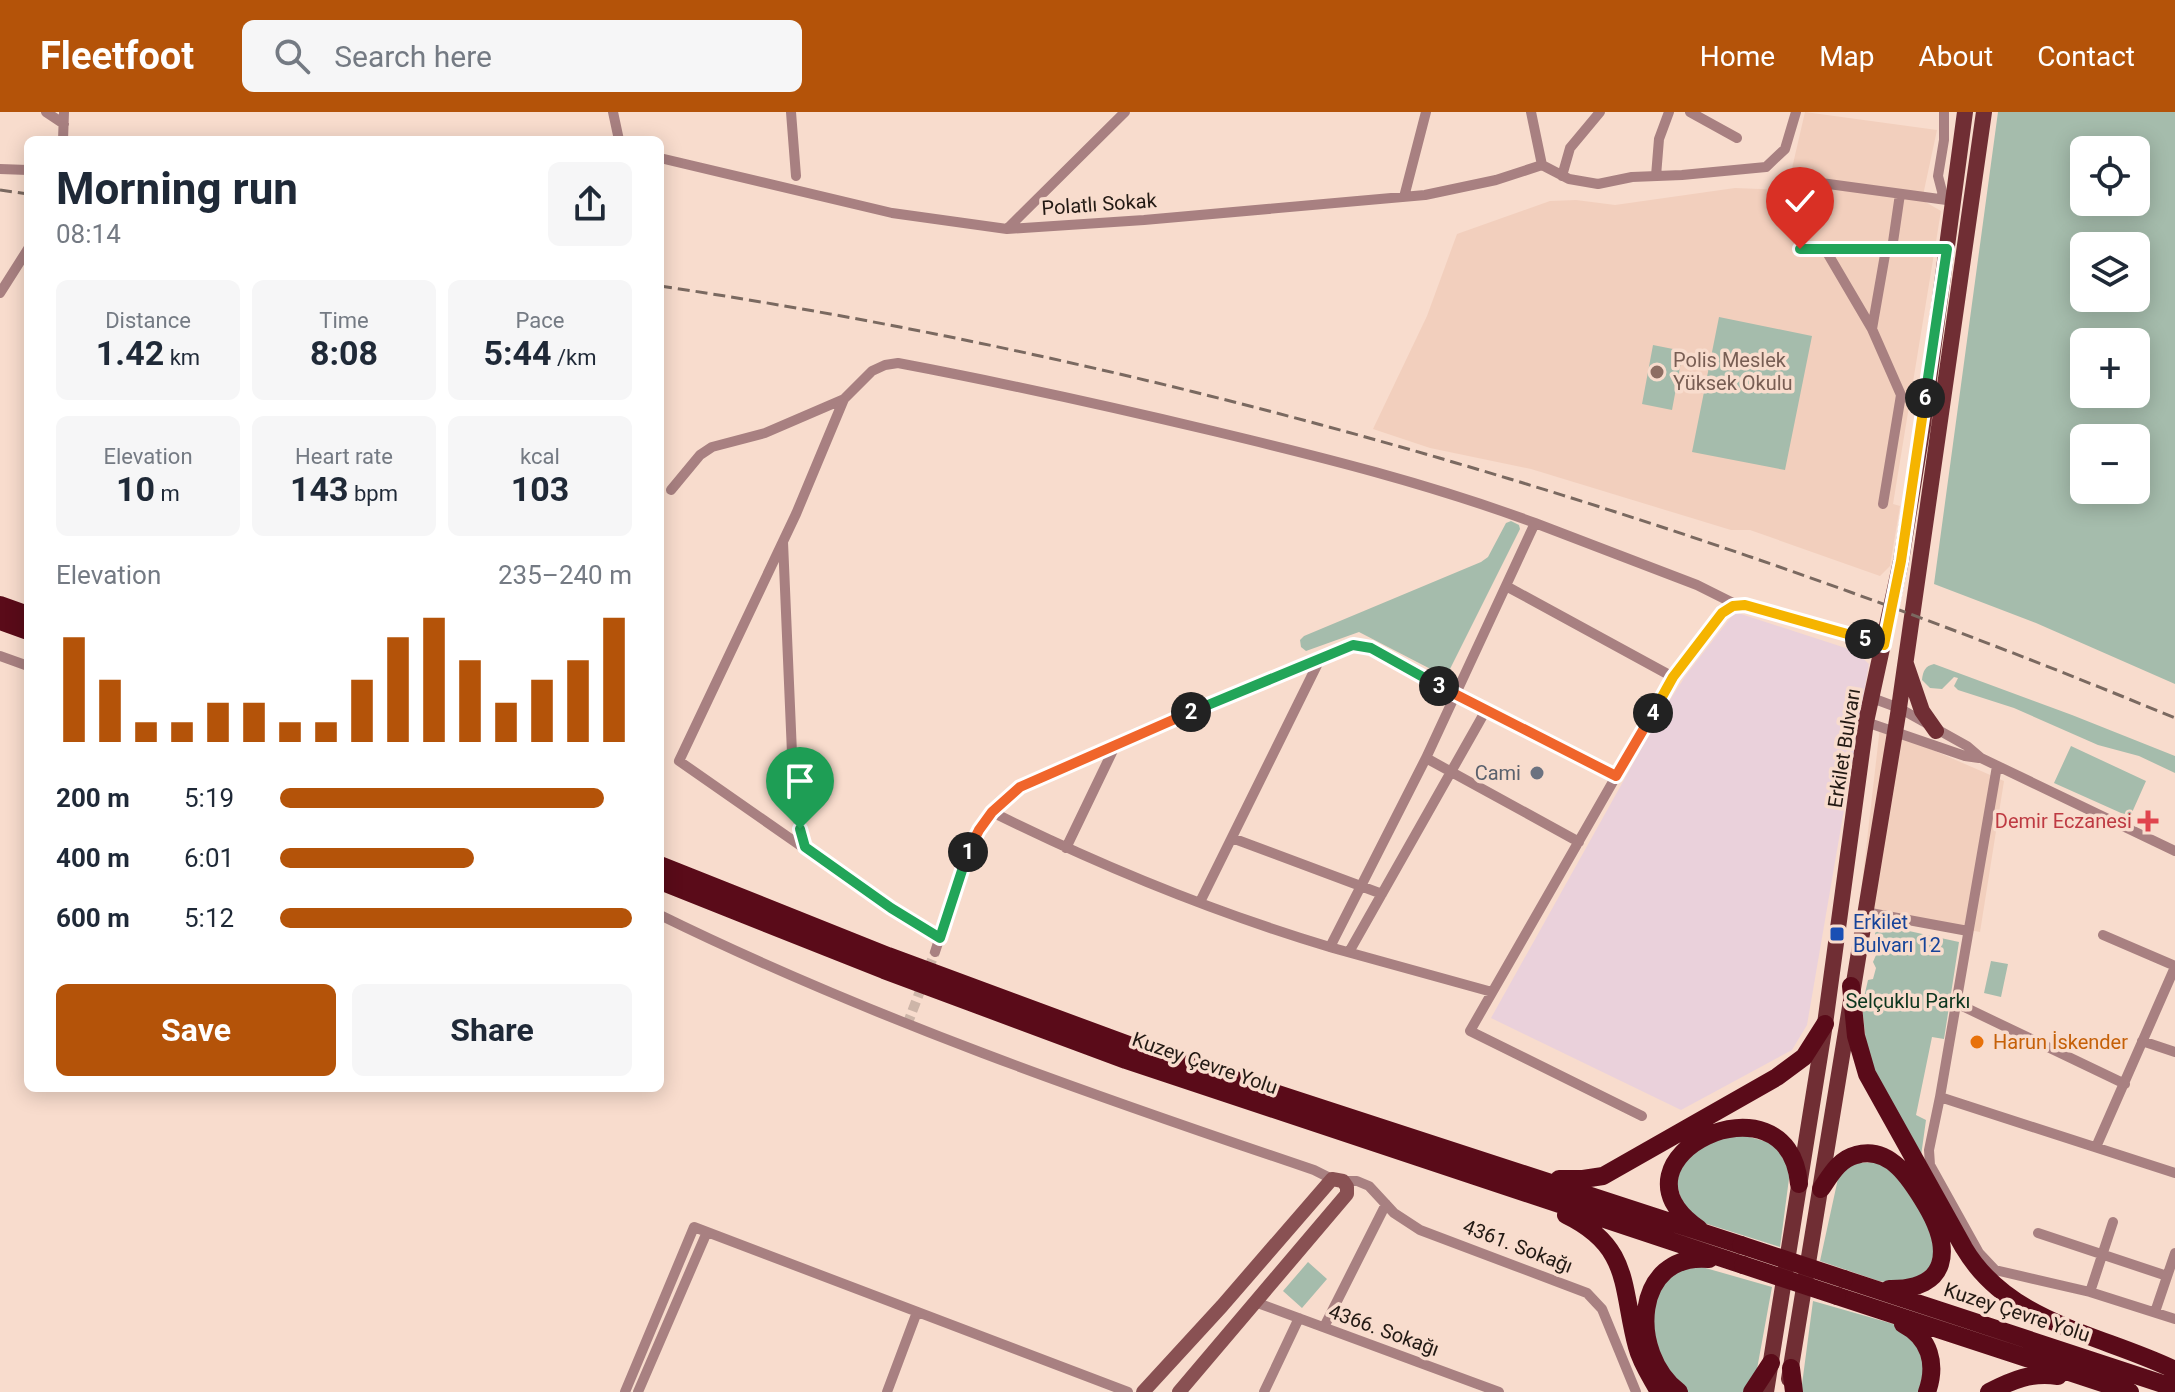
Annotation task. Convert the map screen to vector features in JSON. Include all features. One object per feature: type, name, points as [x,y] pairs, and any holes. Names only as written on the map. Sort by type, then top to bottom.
[{"type":"highway","points":[[0,605],[24,614]]},
{"type":"highway","points":[[0,621],[24,630]]},
{"type":"highway","name":"Kuzey Çevre Yolu","points":[[664,867],[888,956],[1134,1047],[1741,1245],[1841,1287],[1864,1305],[2130,1392]]},
{"type":"highway","name":"Kuzey Çevre Yolu","points":[[664,883],[884,970],[1112,1055],[1743,1265]]},
{"type":"highway","points":[[1851,986],[1856,1036],[1867,1074],[1981,1273],[2000,1292],[2023,1307],[2175,1370]]},
{"type":"highway","points":[[1537,1178],[1603,1176],[1787,1072],[1810,1050],[1825,1024]]},
{"type":"highway","points":[[1708,1234],[1683,1216],[1671,1188],[1671,1174],[1676,1160],[1698,1138],[1730,1129],[1752,1129],[1768,1134],[1792,1158],[1799,1184]]},
{"type":"highway","points":[[1821,1189],[1846,1159],[1863,1153],[1876,1154],[1892,1162],[1910,1180],[1935,1220],[1943,1250],[1933,1277],[1908,1289],[1874,1288]]},
{"type":"highway","points":[[1505,1187],[1581,1223],[1610,1251],[1625,1282],[1640,1357],[1659,1392]]},
{"type":"highway","points":[[1679,1392],[1660,1373],[1648,1348],[1645,1318],[1653,1290],[1668,1269],[1688,1259],[1708,1259],[1841,1287]]},
{"type":"highway","name":"Kuzey Çevre Yolu","points":[[1841,1287],[1874,1288],[2175,1388]]},
{"type":"highway","points":[[1864,1305],[1911,1328],[1923,1339],[1932,1365],[1927,1392]]},
{"type":"highway","points":[[1752,1392],[1771,1363]]},
{"type":"highway","points":[[1791,1368],[1794,1392]]},
{"type":"highway","points":[[1989,1392],[2014,1380],[2039,1374],[2058,1376],[2108,1392]]},
{"type":"main road","name":"Erkilet Bulvarı","points":[[1766,1392],[1825,1024],[1866,722],[1884,645],[1913,485],[1947,249],[1949,200],[1965,112]]},
{"type":"main road","points":[[1787,1392],[1851,986],[1899,708],[1984,112]]},
{"type":"main road","points":[[1905,663],[1916,696],[1936,731]]},
{"type":"street","points":[[46,112],[64,118]]},
{"type":"street","points":[[613,112],[618,136]]},
{"type":"street","points":[[791,112],[796,176]]},
{"type":"street","points":[[1007,229],[1125,112]]},
{"type":"street","points":[[1404,197],[1426,112]]},
{"type":"street","points":[[1531,112],[1542,165],[1569,179],[1598,184],[1632,177],[1766,167],[1785,149],[1796,112]]},
{"type":"street","points":[[1562,176],[1570,148],[1600,112]]},
{"type":"street","points":[[1656,176],[1659,139],[1669,112]]},
{"type":"street","points":[[1690,112],[1737,138]]},
{"type":"street","points":[[1944,112],[1944,140],[1938,176],[1949,200]]},
{"type":"street","name":"Polatlı Sokak","points":[[664,159],[892,213],[1007,229],[1404,197],[1473,186],[1542,165]]},
{"type":"street","points":[[0,169],[24,170]]},
{"type":"street","points":[[1799,180],[1949,200]]},
{"type":"street","points":[[1872,329],[1900,194]]},
{"type":"street","points":[[1800,249],[1947,249]]},
{"type":"street","points":[[1825,249],[1872,329],[1901,395],[1883,504]]},
{"type":"street","points":[[0,293],[24,255]]},
{"type":"street","points":[[671,490],[700,455],[712,447],[765,433],[844,399],[872,371],[898,363],[1087,401],[1292,450],[1433,488],[1697,585],[1737,605],[1884,645]]},
{"type":"street","points":[[844,399],[783,541],[679,761],[879,900],[940,938]]},
{"type":"street","points":[[1330,947],[1456,696],[1535,523]]},
{"type":"street","points":[[783,541],[793,786],[805,847]]},
{"type":"street","points":[[1506,586],[1673,677]]},
{"type":"street","points":[[1642,1116],[1470,1031],[1673,677],[1722,613],[1737,605]]},
{"type":"street","points":[[935,952],[971,847],[992,812],[1020,787],[1117,742],[1347,646],[1365,646],[1456,696],[1616,776]]},
{"type":"street","points":[[0,656],[24,665]]},
{"type":"street","points":[[1200,902],[1321,657]]},
{"type":"street","points":[[1872,698],[1899,708],[1967,746],[1981,758],[2175,851]]},
{"type":"street","points":[[1349,952],[1486,710]]},
{"type":"street","points":[[1866,722],[1965,756],[1981,758]]},
{"type":"street","points":[[1066,848],[1117,742]]},
{"type":"street","points":[[1426,758],[1579,842]]},
{"type":"street","points":[[1997,766],[1929,1150],[1930,1165],[1984,1260],[1995,1270],[2090,1292],[2175,1319]]},
{"type":"street","points":[[992,812],[1066,848],[1200,902],[1330,947],[1492,992]]},
{"type":"street","points":[[1232,838],[1382,894]]},
{"type":"street","points":[[1865,912],[1968,931]]},
{"type":"street","name":"4361. Sokağı","points":[[664,917],[907,1025],[1338,1180],[1357,1181],[1369,1186],[1402,1220],[1420,1230],[1587,1293],[1602,1309],[1636,1392]]},
{"type":"street","points":[[2096,1147],[2175,966],[2103,935]]},
{"type":"street","points":[[1956,1003],[2125,1084]]},
{"type":"street","points":[[2142,1041],[2175,1052]]},
{"type":"street","points":[[1940,1097],[2175,1173]]},
{"type":"street","points":[[1143,1392],[1338,1180],[1347,1187],[1347,1194],[1179,1392]]},
{"type":"street","points":[[1324,1327],[1386,1204]]},
{"type":"street","points":[[2090,1292],[2113,1222]]},
{"type":"street","points":[[625,1392],[694,1227],[1128,1392]]},
{"type":"street","points":[[638,1392],[707,1232]]},
{"type":"street","points":[[2038,1233],[2167,1276]]},
{"type":"street","points":[[2155,1312],[2174,1258]]},
{"type":"street","name":"4366. Sokağı","points":[[1255,1302],[1499,1392]]},
{"type":"street","points":[[887,1392],[917,1312]]},
{"type":"street","points":[[1264,1392],[1299,1318]]},
{"type":"shaded area","name":"Polis Meslek Yüksek Okulu","points":[[1805,112],[1937,130],[1922,200],[1941,211],[1893,504],[1900,506],[1890,566],[1880,576],[1750,530],[1731,530],[1531,469],[1430,448],[1373,429],[1427,316],[1457,234],[1550,201],[1576,200],[1615,205],[1735,188],[1787,190]]},
{"type":"shaded area","points":[[1735,612],[1855,651],[1869,664],[1807,1025],[1792,1050],[1681,1110],[1491,1018],[1658,719],[1686,675]]},
{"type":"shaded area","points":[[1880,727],[2004,781],[1980,932],[1859,910]]},
{"type":"green space","points":[[1998,112],[2175,112],[2175,684],[2036,623],[1934,584]]},
{"type":"green space","points":[[1719,317],[1812,336],[1785,470],[1692,452]]},
{"type":"green space","points":[[1653,345],[1683,351],[1672,410],[1642,404]]},
{"type":"green space","points":[[1511,521],[1520,529],[1446,677],[1359,632],[1306,651],[1301,647],[1300,640],[1304,636],[1481,562],[1488,557],[1506,523]]},
{"type":"green space","points":[[1934,664],[2175,756],[2175,773],[2139,756],[2098,745],[2014,708],[1958,690],[1954,686],[1958,678],[1954,677],[1942,689],[1930,688],[1922,677],[1927,668]]},
{"type":"green space","points":[[2071,746],[2146,781],[2130,817],[2054,783]]},
{"type":"green space","name":"Selçuklu Parkı","points":[[1877,924],[1959,942],[1944,1039],[1932,1037],[1916,1115],[1926,1120],[1921,1156],[1869,1070],[1862,1006],[1868,980],[1873,979],[1876,968],[1873,962],[1878,948],[1875,934]]},
{"type":"green space","points":[[1991,961],[2008,964],[2001,997],[1984,993]]},
{"type":"green space","points":[[1735,1133],[1775,1144],[1790,1171],[1780,1247],[1701,1222],[1685,1210],[1675,1180],[1688,1153]]},
{"type":"green space","points":[[1885,1162],[1927,1214],[1936,1262],[1908,1286],[1879,1281],[1820,1261],[1839,1174],[1851,1163]]},
{"type":"green space","points":[[1308,1262],[1327,1279],[1302,1308],[1283,1291]]},
{"type":"green space","points":[[1695,1265],[1772,1287],[1757,1369],[1745,1392],[1685,1392],[1655,1354],[1652,1307],[1667,1277]]},
{"type":"green space","points":[[1813,1301],[1897,1325],[1925,1354],[1922,1392],[1801,1392]]},
{"type":"tunnel","points":[[907,1025],[935,952]]},
{"type":"railway","points":[[0,190],[24,193]]},
{"type":"railway","points":[[664,287],[855,318],[1048,358],[1240,404],[1431,456],[1620,513],[1807,577],[1992,645],[2175,718]]},
{"type":"place","name":"Polis Meslek Yüksek Okulu","points":[[1657,372]]},
{"type":"place","name":"Cami","points":[[1537,773]]},
{"type":"place","name":"Demir Eczanesi","points":[[2148,821]]},
{"type":"place","name":"Erkilet Bulvarı 12","points":[[1837,934]]},
{"type":"place","name":"Harun İskender","points":[[1977,1042]]},
{"type":"route","points":[[800,829],[805,847],[891,908],[940,938],[967,856],[979,830],[992,812],[1020,787],[1117,742],[1347,646],[1371,648],[1456,696],[1616,776],[1673,677],[1729,607],[1745,605],[1884,645],[1923,425],[1947,249],[1800,249]]}]
